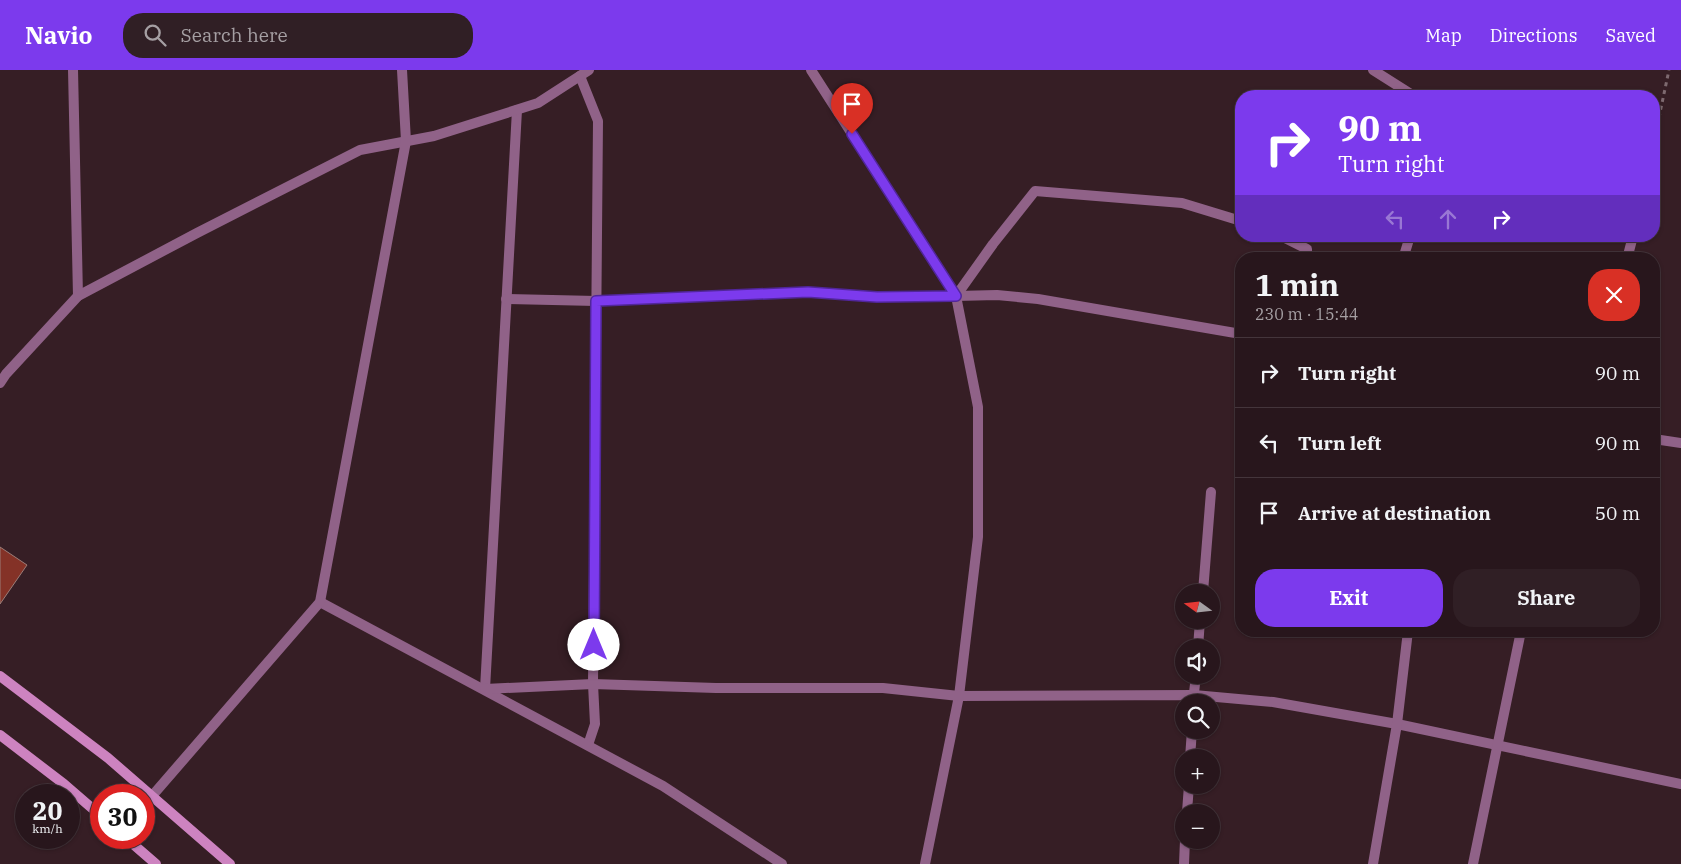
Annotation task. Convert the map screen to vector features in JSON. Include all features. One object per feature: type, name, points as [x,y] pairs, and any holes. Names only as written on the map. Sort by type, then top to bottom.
[{"type":"street","points":[[73,70],[78,296]]},
{"type":"street","points":[[155,793],[320,602],[406,141],[402,70]]},
{"type":"street","points":[[811,70],[956,296],[978,407],[978,537],[959,696],[925,864]]},
{"type":"street","points":[[1374,70],[1405,90]]},
{"type":"street","points":[[0,383],[6,374],[78,296],[360,150],[434,136],[538,103],[585,73],[598,121],[593,684],[595,724],[588,745]]},
{"type":"street","points":[[485,689],[517,110]]},
{"type":"street","points":[[956,296],[1036,191],[1182,203],[1235,219]]},
{"type":"street","points":[[1294,242],[1306,248],[1306,252]]},
{"type":"street","points":[[506,299],[596,301],[808,292],[877,297],[997,295],[1038,300],[1235,333]]},
{"type":"street","points":[[1660,440],[1681,443]]},
{"type":"street","points":[[1204,584],[1211,492]]},
{"type":"street","points":[[320,602],[664,786],[782,864]]},
{"type":"street","points":[[1374,864],[1397,724],[1407,637]]},
{"type":"street","points":[[1473,864],[1520,637]]},
{"type":"street","points":[[0,676],[108,758],[138,784]]},
{"type":"street","points":[[485,689],[593,684],[716,688],[883,688],[959,696],[1175,699]]},
{"type":"street","points":[[1220,700],[1274,702],[1397,724],[1681,784]]},
{"type":"street","points":[[0,735],[90,806]]},
{"type":"street","points":[[155,799],[230,864]]},
{"type":"street","points":[[139,849],[156,864]]},
{"type":"street","points":[[1184,864],[1185,849]]},
{"type":"path","points":[[1660,111],[1668,70]]},
{"type":"building","points":[[0,547],[27,565],[0,604]]},
{"type":"route","points":[[594,645],[596,301],[808,292],[877,297],[956,296],[852,134]]}]
